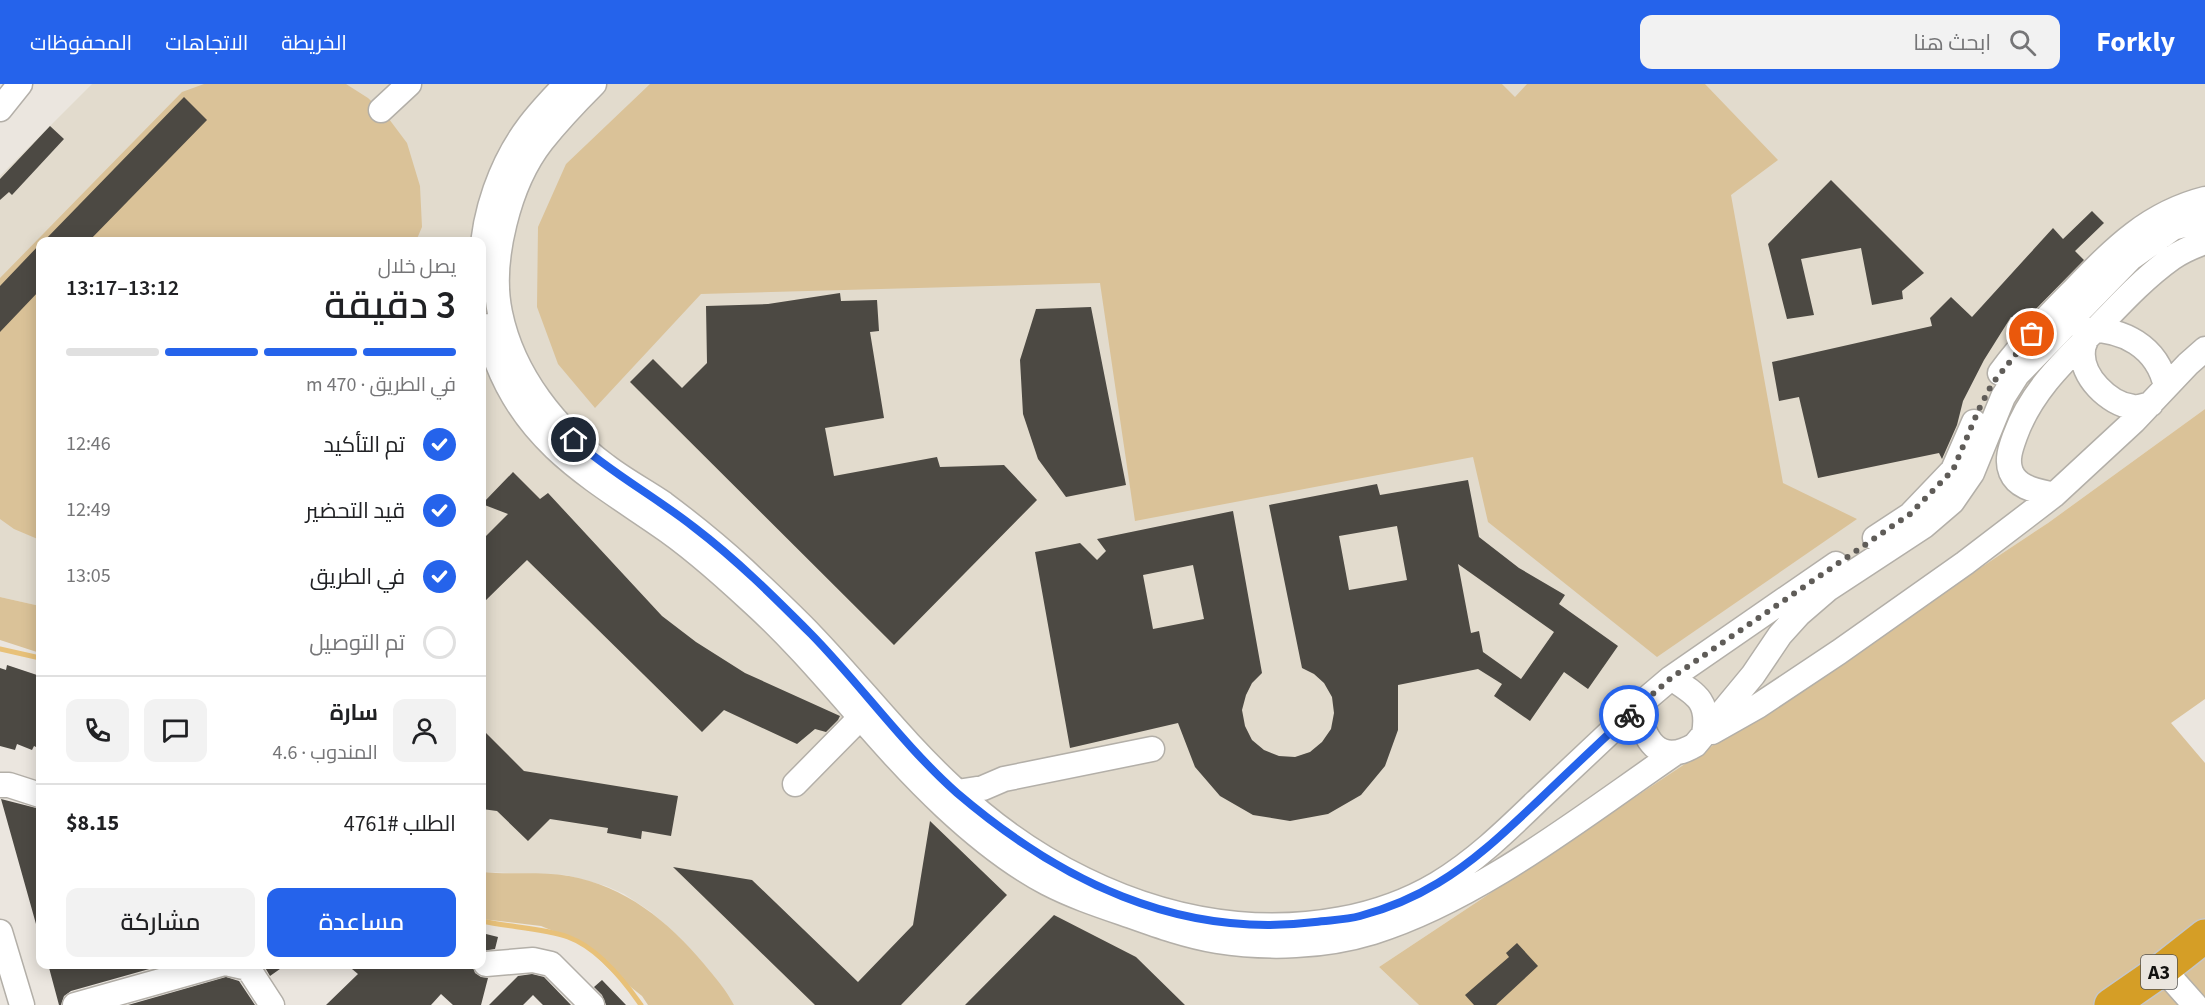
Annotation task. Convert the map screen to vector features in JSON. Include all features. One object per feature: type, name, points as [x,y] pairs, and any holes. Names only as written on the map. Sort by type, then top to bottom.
[{"type":"highway","name":"A3","points":[[2111,1005],[2205,936]]},
{"type":"street","points":[[0,110],[20,84]]},
{"type":"street","points":[[381,110],[410,84]]},
{"type":"street","points":[[484,237],[486,220],[498,183],[529,125],[566,84]]},
{"type":"street","points":[[594,84],[540,143],[528,162],[515,189],[503,225],[498,257],[498,307],[510,348],[533,392],[561,455],[659,501],[722,550],[813,636],[881,713],[951,799],[972,830],[1043,881],[1085,901],[1172,931],[1217,941],[1261,945],[1335,941],[1371,933],[1438,906],[1524,856],[1675,753]]},
{"type":"street","points":[[606,478],[656,523],[712,566],[801,650],[860,718],[951,799],[1057,866],[1092,884],[1177,915],[1234,924],[1291,925],[1359,916],[1435,885],[1462,868],[1507,830],[1638,706],[1671,678],[1910,514],[1953,470],[1992,384],[2032,334],[2103,259],[2138,229],[2176,208],[2205,199]]},
{"type":"street","points":[[2084,306],[2131,258],[2150,243],[2173,228],[2205,219]]},
{"type":"street","points":[[1638,706],[1641,728],[1648,741],[1660,750],[1675,753],[1685,751],[1695,745],[1753,675],[1780,635],[1799,614],[1828,589],[1924,526],[1952,502],[1972,473],[1993,418],[2017,375],[2081,331],[2174,257],[2205,242]]},
{"type":"street","points":[[2087,276],[2081,331],[2082,351],[2089,374],[2108,396],[2127,406],[2136,408],[2158,396]]},
{"type":"street","points":[[486,316],[495,359],[507,386],[546,424]]},
{"type":"street","points":[[2032,334],[2081,331],[2125,335],[2142,346],[2160,368],[2158,396]]},
{"type":"street","points":[[2054,495],[2032,490],[2015,479],[2010,471],[2011,446],[2020,421],[2040,388],[2081,331]]},
{"type":"street","points":[[1703,736],[1758,706],[1805,676],[1965,563],[2054,495],[2205,349]]},
{"type":"street","points":[[1671,678],[1690,690],[1702,702],[1707,718],[1703,736]]},
{"type":"street","points":[[795,784],[860,718]]},
{"type":"street","points":[[951,799],[1004,779],[1152,749]]},
{"type":"street","points":[[0,785],[9,785],[36,794]]},
{"type":"street","points":[[0,932],[22,1005]]},
{"type":"street","points":[[486,964],[532,960],[551,964],[592,1005]]},
{"type":"street","points":[[75,1005],[202,969]]},
{"type":"street","points":[[249,969],[272,1005]]},
{"type":"street","points":[[2163,969],[2195,1005]]},
{"type":"shaded area","points":[[92,84],[2205,84],[2205,409],[2048,523],[1379,967],[1419,1005],[734,1005],[714,976],[678,936],[651,912],[624,894],[606,886],[566,875],[486,872],[486,237],[36,237],[36,605],[0,597],[0,176]]},
{"type":"shaded area","points":[[204,84],[346,84],[368,98],[386,115],[407,143],[420,186],[422,227],[418,237],[40,237],[182,92]]},
{"type":"shaded area","points":[[650,84],[1502,84],[1515,97],[1527,84],[1705,84],[1778,160],[1731,195],[1783,483],[1857,519],[1657,657],[1488,522],[1473,457],[1135,521],[1100,283],[701,294],[595,408],[558,364],[537,307],[538,227],[566,164]]},
{"type":"shaded area","points":[[36,241],[36,538],[14,529],[0,519],[0,278]]},
{"type":"shaded area","points":[[2205,409],[2205,699],[2171,723],[2205,763],[2205,1005],[1419,1005],[1379,967],[2048,523]]},
{"type":"shaded area","points":[[0,597],[36,605],[36,652],[0,640]]},
{"type":"shaded area","points":[[486,872],[569,876],[609,888],[627,897],[660,920],[690,948],[724,989],[734,1005],[648,1005],[642,996],[612,972],[583,943],[541,926],[486,919]]},
{"type":"building","points":[[184,97],[207,120],[93,237],[48,237]]},
{"type":"building","points":[[50,126],[64,139],[12,195],[9,192],[0,200],[0,179]]},
{"type":"building","points":[[1831,180],[1924,273],[1902,291],[1903,299],[1872,305],[1861,248],[1801,259],[1814,315],[1787,319],[1768,244]]},
{"type":"building","points":[[2092,211],[2104,223],[2075,251],[2084,260],[2025,320],[2011,317],[1984,360],[1963,401],[1957,425],[1942,459],[1939,453],[1818,478],[1799,397],[1779,401],[1772,362],[1932,326],[1930,318],[1951,297],[1972,317],[2053,228],[2063,239]]},
{"type":"building","points":[[36,248],[36,294],[0,332],[0,286]]},
{"type":"building","points":[[840,293],[841,301],[877,300],[879,331],[870,332],[884,418],[825,428],[834,476],[937,457],[940,467],[1004,465],[1037,500],[894,645],[630,382],[653,359],[682,388],[707,363],[706,306],[768,304]]},
{"type":"building","points":[[1091,307],[1126,485],[1066,497],[1038,459],[1023,414],[1020,360],[1036,309]]},
{"type":"building","points":[[513,472],[540,499],[548,493],[662,616],[696,642],[745,673],[840,716],[838,720],[826,732],[815,729],[797,744],[724,710],[702,732],[527,560],[486,600],[486,536],[508,514],[486,506],[486,500]]},
{"type":"building","points":[[1468,480],[1479,537],[1519,568],[1565,595],[1559,604],[1618,646],[1588,689],[1564,672],[1530,721],[1494,696],[1502,684],[1478,669],[1398,685],[1398,730],[1385,766],[1361,795],[1328,814],[1290,821],[1253,815],[1220,796],[1195,767],[1178,723],[1070,748],[1035,552],[1080,543],[1097,560],[1106,551],[1097,539],[1233,511],[1262,673],[1252,683],[1246,695],[1242,710],[1245,726],[1252,740],[1264,750],[1279,756],[1295,757],[1310,752],[1322,742],[1331,729],[1334,713],[1332,697],[1324,683],[1314,674],[1302,668],[1269,505],[1377,484],[1380,495]],"holes":[[[1397,526],[1407,580],[1349,590],[1339,536]],[[1458,564],[1554,632],[1521,679],[1483,652],[1479,631],[1471,633]],[[1193,565],[1204,619],[1153,629],[1143,575]]]},
{"type":"building","points":[[7,665],[36,675],[36,747],[34,746],[32,750],[17,744],[15,750],[0,746],[0,668],[6,670]]},
{"type":"building","points":[[486,733],[524,771],[678,796],[671,836],[642,831],[641,839],[607,833],[608,828],[550,819],[528,841],[497,811],[486,810]]},
{"type":"building","points":[[1,799],[36,808],[36,924]]},
{"type":"building","points":[[930,821],[1007,895],[901,1005],[815,1005],[673,867],[752,880],[858,982],[913,925]]},
{"type":"building","points":[[1054,915],[1136,957],[1185,1005],[965,1005]]},
{"type":"building","points":[[486,934],[498,937],[495,949],[486,950]]},
{"type":"building","points":[[1517,943],[1538,966],[1496,1005],[1474,1005],[1465,995],[1509,957],[1506,953]]},
{"type":"building","points":[[49,969],[149,969],[71,991],[64,996],[59,1005]]},
{"type":"building","points":[[266,969],[280,969],[270,976]]},
{"type":"building","points":[[352,969],[474,969],[481,977],[488,978],[481,1005],[453,1005],[441,994],[431,1005],[326,1005],[358,974]]},
{"type":"building","points":[[532,974],[544,977],[571,1005],[543,1005],[533,995],[523,1005],[489,1005],[518,976]]},
{"type":"building","points":[[226,977],[239,981],[255,1005],[128,1005]]},
{"type":"building","points":[[602,980],[626,1005],[606,1005],[602,995],[594,987]]},
{"type":"waterway","points":[[0,649],[36,657]]},
{"type":"waterway","points":[[486,922],[548,932],[579,942],[609,965],[641,1005]]},
{"type":"way so far","points":[[1629,715],[1644,699],[1671,678],[1910,514],[1928,498],[1953,470],[1992,384],[2032,334]]},
{"type":"route","points":[[574,440],[602,464],[659,501],[722,550],[813,636],[886,719],[957,792],[1013,837],[1057,866],[1092,884],[1177,915],[1234,924],[1291,925],[1359,916],[1407,898],[1435,885],[1462,868],[1507,830],[1629,715]]}]
